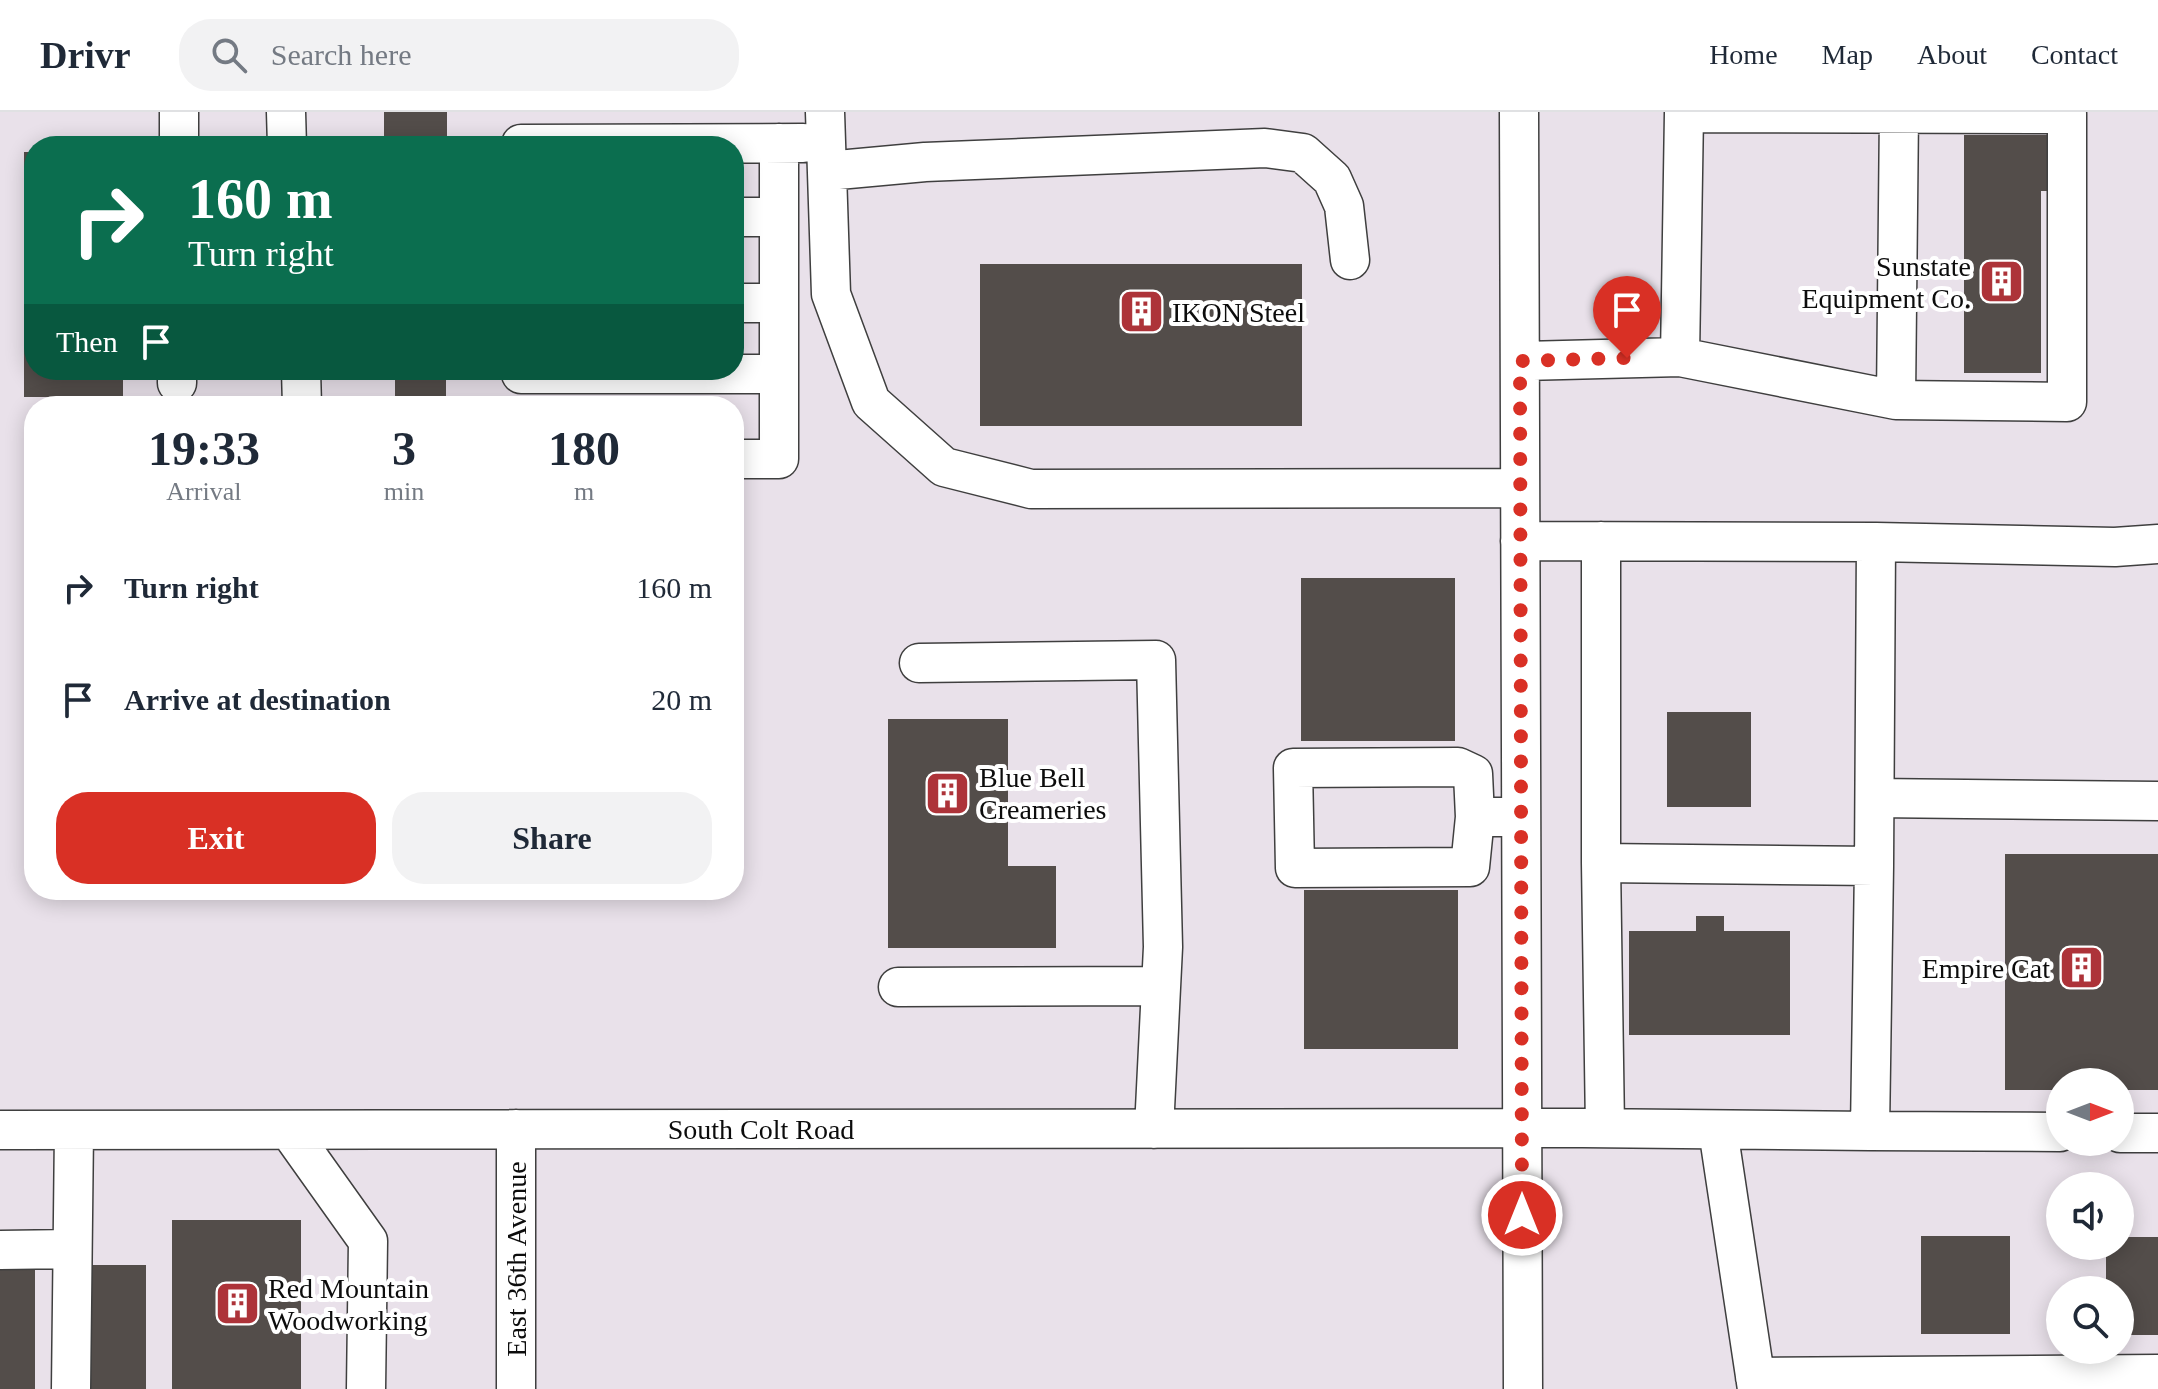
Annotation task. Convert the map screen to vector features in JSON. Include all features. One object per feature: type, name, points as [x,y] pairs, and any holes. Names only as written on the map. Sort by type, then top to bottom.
[{"type":"street","points":[[179,112],[179,136]]},
{"type":"street","points":[[286,112],[287,136]]},
{"type":"street","points":[[1519,112],[1523,1389]]},
{"type":"street","points":[[1520,361],[1680,357],[1896,400],[2067,402],[2067,114],[1684,113],[1680,357]]},
{"type":"street","points":[[1896,400],[1899,113]]},
{"type":"street","points":[[826,142],[831,294],[871,402],[944,467],[1031,489],[1520,488]]},
{"type":"street","points":[[744,143],[826,142],[925,162],[1265,148],[1303,153],[1332,179],[1344,206],[1350,260]]},
{"type":"street","points":[[744,459],[779,459],[779,143]]},
{"type":"street","points":[[744,217],[779,217]]},
{"type":"street","points":[[744,303],[779,303]]},
{"type":"street","points":[[744,375],[779,374]]},
{"type":"street","points":[[521,383],[607,380]]},
{"type":"street","points":[[1520,541],[1876,542],[2115,547],[2158,544]]},
{"type":"street","points":[[1601,541],[1605,1128]]},
{"type":"street","points":[[1870,1131],[1876,542]]},
{"type":"street","points":[[919,663],[1156,660],[1163,947],[1154,1129]]},
{"type":"street","points":[[1458,767],[1473,774],[1475,817],[1470,867],[1295,868],[1293,768],[1458,767]]},
{"type":"street","points":[[1875,798],[2158,801]]},
{"type":"street","points":[[1475,817],[1521,817]]},
{"type":"street","points":[[1601,863],[1874,866]]},
{"type":"street","points":[[898,987],[1161,986]]},
{"type":"street","name":"South Colt Road","points":[[0,1130],[1605,1128],[2046,1132]]},
{"type":"street","name":"East 36th Avenue","points":[[516,1129],[516,1389]]},
{"type":"street","points":[[71,1389],[74,1130]]},
{"type":"street","points":[[289,1130],[368,1241],[366,1389]]},
{"type":"street","points":[[1718,1130],[1756,1383],[2158,1374]]},
{"type":"street","points":[[2134,1133],[2158,1133]]},
{"type":"street","points":[[0,1250],[72,1249]]},
{"type":"shaded area","points":[[0,112],[2158,112],[2158,1389],[0,1389]]},
{"type":"building","points":[[384,112],[447,112],[447,136],[384,136]]},
{"type":"building","name":"Sunstate Equipment Co.","points":[[1964,135],[2049,135],[2049,191],[2041,191],[2041,373],[1964,373]]},
{"type":"building","name":"IKON Steel","points":[[980,264],[1302,264],[1302,426],[980,426]]},
{"type":"building","points":[[24,380],[123,380],[123,396],[24,396]]},
{"type":"building","points":[[395,380],[446,380],[446,396],[395,396]]},
{"type":"building","points":[[1301,578],[1455,578],[1455,741],[1301,741]]},
{"type":"building","points":[[1667,712],[1751,712],[1751,807],[1667,807]]},
{"type":"building","name":"Blue Bell Creameries","points":[[888,719],[1008,719],[1008,866],[1056,866],[1056,948],[888,948]]},
{"type":"building","name":"Empire Cat","points":[[2005,854],[2158,854],[2158,1090],[2134,1090],[2134,1068],[2046,1068],[2046,1090],[2005,1090]]},
{"type":"building","points":[[1304,890],[1458,890],[1458,1049],[1304,1049]]},
{"type":"building","points":[[1696,916],[1724,916],[1724,931],[1790,931],[1790,1035],[1629,1035],[1629,931],[1696,931]]},
{"type":"building","name":"Red Mountain Woodworking","points":[[172,1220],[301,1220],[301,1389],[172,1389]]},
{"type":"building","points":[[1921,1236],[2010,1236],[2010,1334],[1921,1334]]},
{"type":"building","points":[[2134,1237],[2158,1237],[2158,1335],[2134,1335],[2134,1276],[2106,1276],[2106,1260],[2134,1260]]},
{"type":"building","points":[[35,1264],[35,1389],[0,1389],[0,1268]]},
{"type":"building","points":[[85,1265],[146,1265],[146,1389],[85,1389]]},
{"type":"place","name":"Sunstate Equipment Co.","points":[[2002,282]]},
{"type":"place","name":"IKON Steel","points":[[1141,312]]},
{"type":"place","name":"Blue Bell Creameries","points":[[948,793]]},
{"type":"place","name":"Empire Cat","points":[[2081,968]]},
{"type":"place","name":"Red Mountain Woodworking","points":[[237,1304]]},
{"type":"route","points":[[1522,1215],[1520,361],[1627,358]]}]
